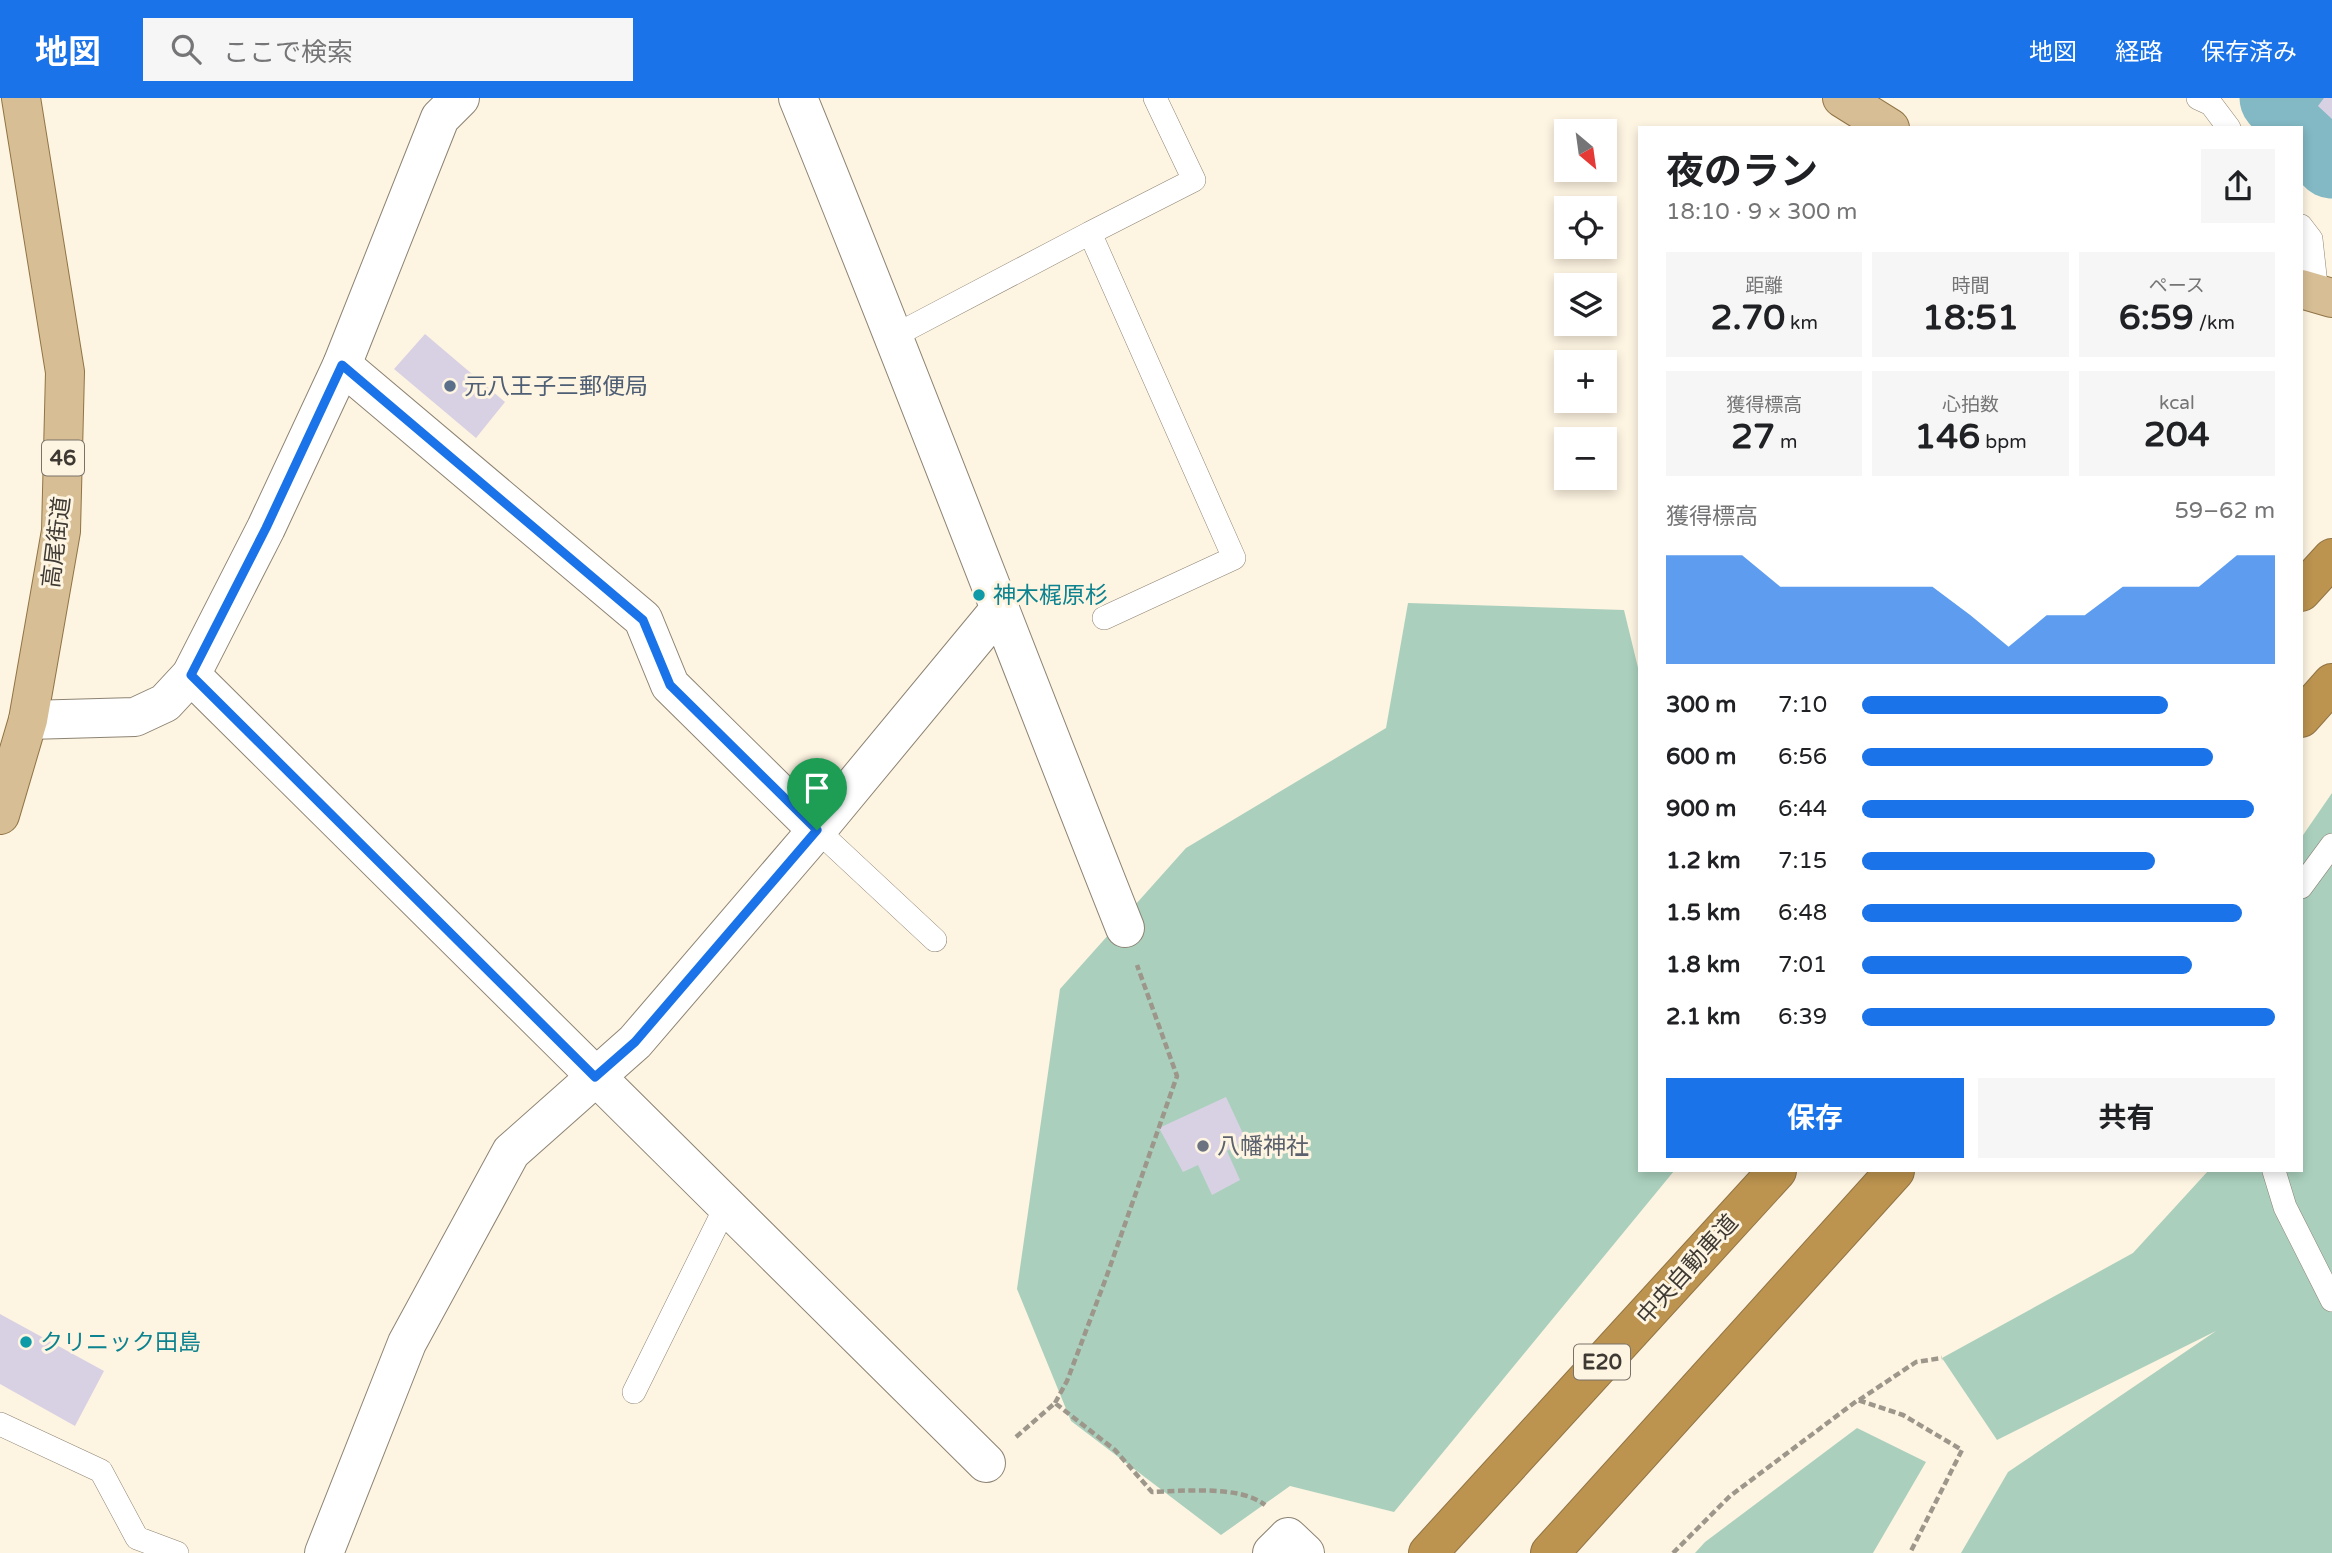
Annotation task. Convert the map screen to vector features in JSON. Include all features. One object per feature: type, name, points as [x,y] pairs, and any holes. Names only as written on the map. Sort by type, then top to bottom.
[{"type":"highway","points":[[2303,590],[2332,558]]},
{"type":"highway","name":"中央自動車道","points":[[1428,1553],[1776,1172]]},
{"type":"highway","points":[[1550,1553],[1894,1172]]},
{"type":"main road","name":"高尾街道","points":[[0,815],[28,720],[61,531],[65,372],[21,98]]},
{"type":"main road","points":[[1843,98],[1887,126]]},
{"type":"street","points":[[28,720],[135,717],[164,703],[191,675],[266,528],[342,365],[440,118],[460,98]]},
{"type":"street","points":[[798,98],[1125,928]]},
{"type":"street","points":[[342,365],[643,620],[670,685],[817,830]]},
{"type":"street","points":[[324,1553],[407,1343],[511,1152],[635,1042],[817,830],[999,610]]},
{"type":"street","points":[[191,675],[986,1463]]},
{"type":"lane","points":[[894,336],[1194,180],[1155,98]]},
{"type":"lane","points":[[2198,98],[2211,104],[2228,126]]},
{"type":"lane","points":[[2303,229],[2311,239],[2317,294]]},
{"type":"lane","points":[[1090,233],[1234,558],[1104,618]]},
{"type":"lane","points":[[817,830],[935,940]]},
{"type":"lane","points":[[2303,884],[2332,845]]},
{"type":"lane","points":[[2274,1172],[2285,1208],[2332,1300]]},
{"type":"lane","points":[[634,1392],[727,1204]]},
{"type":"lane","points":[[0,1424],[101,1471],[137,1538],[177,1553]]},
{"type":"path","points":[[986,1463],[1055,1403],[1067,1381],[1177,1076],[1143,986]]},
{"type":"path","points":[[1672,1553],[1730,1496],[1858,1400],[1916,1362],[1942,1358]]},
{"type":"path","points":[[1858,1400],[1903,1415],[1962,1450],[1910,1553]]},
{"type":"path","points":[[1055,1403],[1115,1450],[1152,1492],[1214,1491],[1256,1498],[1279,1517],[1289,1548]]},
{"type":"green space","points":[[1408,603],[1624,610],[1638,668],[1638,1172],[1673,1172],[1394,1512],[1290,1486],[1221,1535],[1071,1421],[1017,1289],[1060,989],[1186,848],[1386,728]]},
{"type":"green space","points":[[2332,793],[2332,1553],[1961,1553],[2008,1472],[2216,1331],[1997,1440],[1942,1358],[2133,1253],[2207,1172],[2303,1172],[2303,835]]},
{"type":"green space","points":[[1857,1428],[1926,1462],[1873,1553],[1695,1553],[1705,1542]]},
{"type":"building","points":[[2324,98],[2332,98],[2332,119],[2318,106]]},
{"type":"building","name":"元八王子三郵便局","points":[[425,334],[505,402],[476,438],[394,369]]},
{"type":"building","name":"八幡神社","points":[[1226,1097],[1246,1140],[1227,1151],[1240,1180],[1212,1195],[1198,1165],[1183,1172],[1159,1128]]},
{"type":"building","name":"クリニック田島","points":[[0,1314],[104,1371],[75,1426],[0,1384]]},
{"type":"waterway","points":[[2278,98],[2302,126]]},
{"type":"waterway","points":[[2303,127],[2332,160]]},
{"type":"place","name":"元八王子三郵便局","points":[[450,386]]},
{"type":"place","name":"神木梶原杉","points":[[979,595]]},
{"type":"place","name":"八幡神社","points":[[1203,1146]]},
{"type":"place","name":"クリニック田島","points":[[26,1342]]},
{"type":"route","points":[[342,365],[643,620],[670,685],[817,830],[635,1042],[595,1077],[191,675],[266,528],[342,365]]}]
